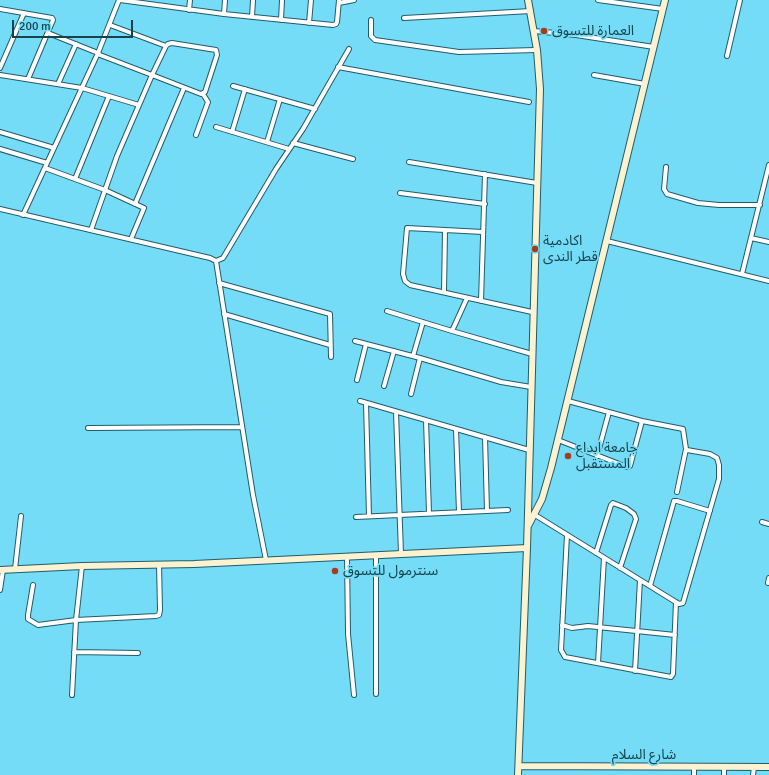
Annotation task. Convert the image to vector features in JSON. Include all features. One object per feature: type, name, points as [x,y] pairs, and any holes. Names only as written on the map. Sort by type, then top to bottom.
[{"type":"street","points":[[23,215],[98,53],[119,0],[224,14],[309,23],[336,24],[339,1],[354,0]]},
{"type":"street","points":[[158,0],[158,6]]},
{"type":"street","points":[[189,10],[190,0]]},
{"type":"street","points":[[224,14],[225,0]]},
{"type":"street","points":[[252,17],[253,0]]},
{"type":"street","points":[[281,20],[282,0]]},
{"type":"street","points":[[309,23],[311,0]]},
{"type":"street","points":[[518,775],[527,548],[532,312],[540,89],[537,50],[528,0]]},
{"type":"street","points":[[598,0],[663,9]]},
{"type":"street","points":[[527,528],[535,515],[544,492],[558,440],[665,0]]},
{"type":"street","points":[[727,56],[740,0]]},
{"type":"street","points":[[0,9],[52,18],[53,22],[28,79]]},
{"type":"street","points":[[404,18],[531,11]]},
{"type":"street","points":[[0,68],[24,13]]},
{"type":"street","points":[[371,20],[371,36],[375,40],[459,52],[537,50]]},
{"type":"street","points":[[110,25],[166,46]]},
{"type":"street","points":[[534,30],[654,47]]},
{"type":"street","points":[[48,33],[100,55],[203,94],[208,102],[196,135]]},
{"type":"street","points":[[91,230],[105,190],[139,105],[168,44],[172,43],[216,50],[217,55],[203,94]]},
{"type":"street","points":[[58,84],[76,44]]},
{"type":"street","points":[[0,209],[210,258],[216,261],[223,258],[273,174],[315,109],[349,49]]},
{"type":"street","points":[[338,66],[529,102]]},
{"type":"street","points":[[0,75],[82,88],[139,105]]},
{"type":"street","points":[[594,75],[645,84]]},
{"type":"street","points":[[233,86],[315,109]]},
{"type":"street","points":[[135,204],[184,88]]},
{"type":"street","points":[[232,132],[245,89]]},
{"type":"street","points":[[75,179],[109,96]]},
{"type":"street","points":[[267,142],[280,99]]},
{"type":"street","points":[[216,127],[289,149]]},
{"type":"street","points":[[0,132],[54,148]]},
{"type":"street","points":[[293,143],[353,159]]},
{"type":"street","points":[[0,149],[47,163]]},
{"type":"street","points":[[409,162],[537,183]]},
{"type":"street","points":[[742,274],[769,165]]},
{"type":"street","points":[[666,167],[664,189],[667,194],[698,203],[719,205],[760,205]]},
{"type":"street","points":[[45,168],[105,190],[144,209],[131,239]]},
{"type":"street","points":[[481,301],[485,174]]},
{"type":"street","points":[[400,193],[485,204]]},
{"type":"street","points":[[483,232],[407,228],[403,274],[405,281],[410,285],[532,312]]},
{"type":"street","points":[[444,292],[445,230]]},
{"type":"street","points":[[751,238],[769,242]]},
{"type":"street","points":[[607,241],[769,281]]},
{"type":"street","points":[[216,261],[253,495],[266,560]]},
{"type":"street","points":[[219,283],[328,313],[331,316],[331,357]]},
{"type":"street","points":[[452,332],[468,298]]},
{"type":"street","points":[[387,311],[452,332],[532,354]]},
{"type":"street","points":[[224,314],[330,345]]},
{"type":"street","points":[[413,356],[423,322]]},
{"type":"street","points":[[355,341],[413,356],[501,382],[531,387]]},
{"type":"street","points":[[357,380],[366,344]]},
{"type":"street","points":[[384,386],[394,351]]},
{"type":"street","points":[[411,394],[420,358]]},
{"type":"street","points":[[360,401],[529,450]]},
{"type":"street","points":[[568,401],[642,421],[683,429],[686,449],[677,492]]},
{"type":"street","points":[[366,403],[369,516]]},
{"type":"street","points":[[396,412],[401,554]]},
{"type":"street","points":[[597,456],[608,412]]},
{"type":"street","points":[[426,420],[430,513]]},
{"type":"street","points":[[558,440],[625,467],[629,467],[642,421]]},
{"type":"street","points":[[88,428],[242,427]]},
{"type":"street","points":[[456,429],[459,512]]},
{"type":"street","points":[[485,437],[487,511]]},
{"type":"street","points":[[535,515],[681,604],[684,602],[719,479],[719,465],[717,458],[710,454],[686,449]]},
{"type":"street","points":[[650,586],[674,501],[710,511]]},
{"type":"street","points":[[596,553],[610,505],[613,503],[626,508],[634,514],[636,519],[620,568]]},
{"type":"street","points":[[356,517],[508,510]]},
{"type":"street","points":[[15,570],[21,516]]},
{"type":"street","points":[[762,522],[769,524]]},
{"type":"street","points":[[567,535],[561,650],[567,658],[670,677],[672,676],[676,602]]},
{"type":"street","points":[[0,590],[2,570],[82,566],[194,564],[527,548]]},
{"type":"street","points":[[376,555],[376,694]]},
{"type":"street","points":[[347,556],[348,634],[354,695]]},
{"type":"street","points":[[598,664],[604,558]]},
{"type":"street","points":[[33,584],[29,602],[28,619],[38,625],[76,620],[156,616],[159,614],[160,610],[159,564]]},
{"type":"street","points":[[72,695],[76,620],[82,566]]},
{"type":"street","points":[[636,671],[640,580]]},
{"type":"street","points":[[562,625],[575,628],[588,626],[638,630],[674,635]]},
{"type":"street","points":[[74,652],[138,653]]},
{"type":"street","name":"شارع السلام","points":[[519,766],[769,767]]},
{"type":"street","points":[[694,767],[694,775]]},
{"type":"street","points":[[724,767],[724,775]]},
{"type":"street","points":[[753,775],[754,767]]},
{"type":"place","name":"العمارة للتسوق","points":[[544,31]]},
{"type":"place","name":"اكادمية قطر الندى","points":[[535,249]]},
{"type":"place","name":"جامعة ابداع المستقبل","points":[[568,456]]},
{"type":"place","name":"سنترمول للتسوق","points":[[335,571]]}]
